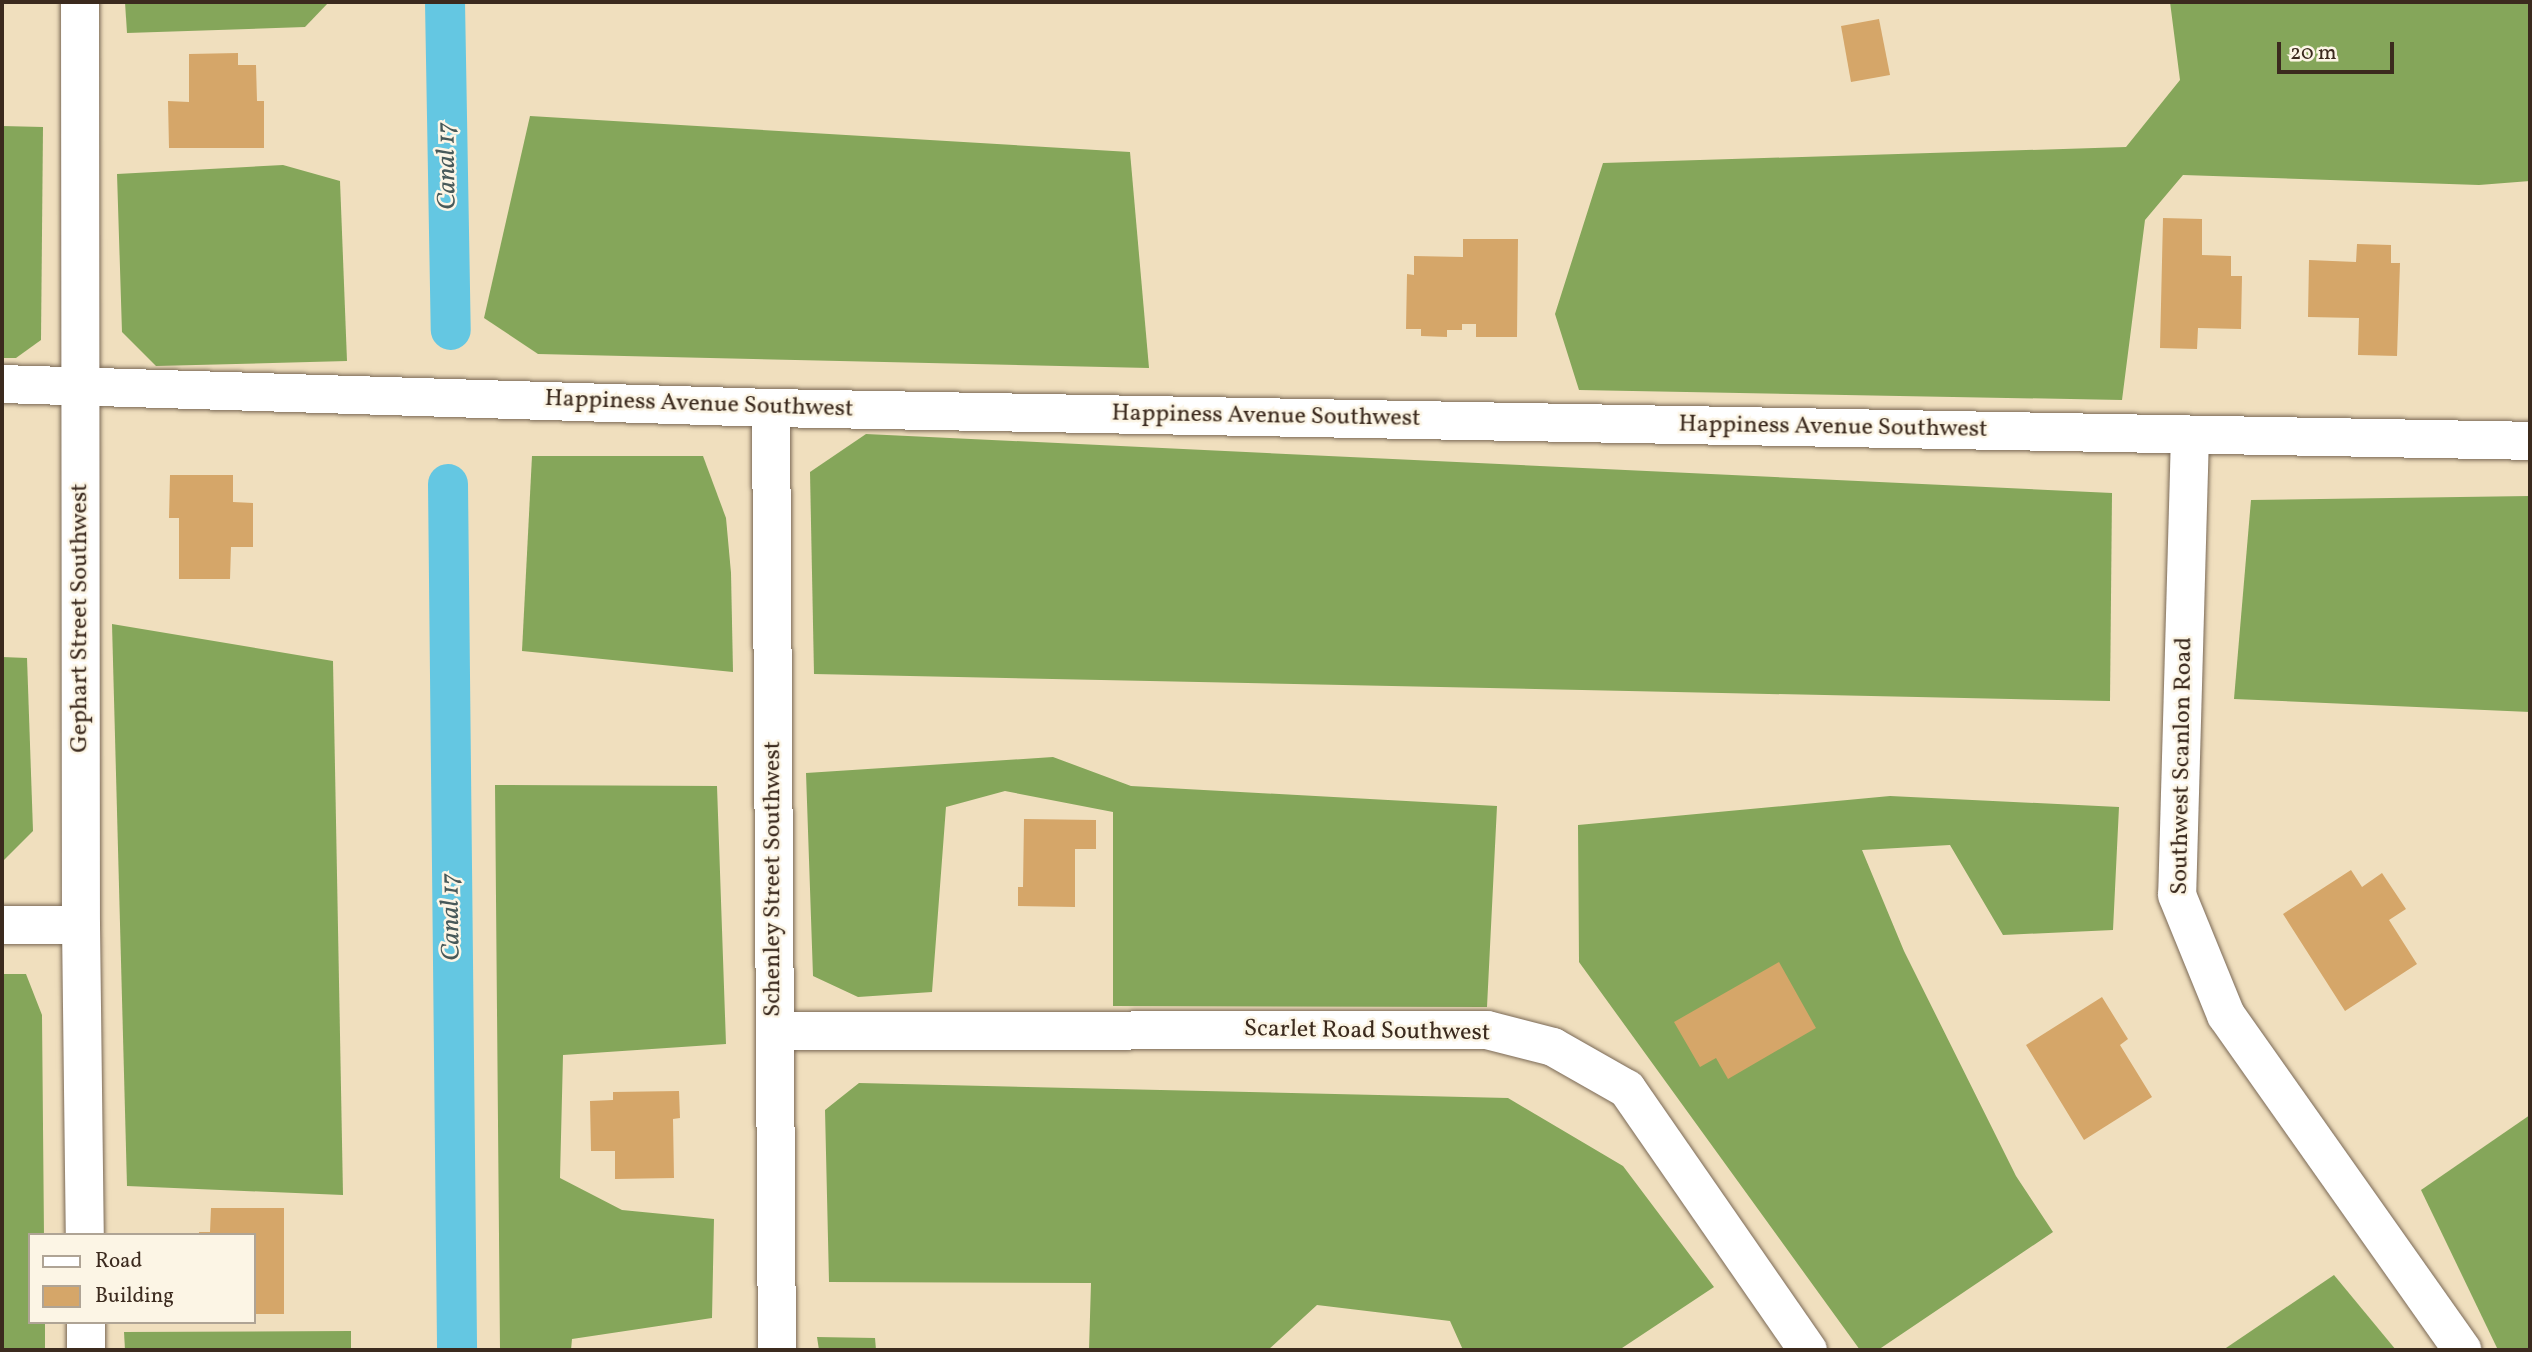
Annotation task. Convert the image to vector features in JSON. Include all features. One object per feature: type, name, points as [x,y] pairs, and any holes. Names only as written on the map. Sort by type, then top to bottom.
[{"type":"street","name":"Gephart Street Southwest","points":[[80,2],[81,925],[85,1233]]},
{"type":"street","name":"Happiness Avenue Southwest","points":[[2,384],[81,384],[771,408],[2530,441]]},
{"type":"street","name":"Schenley Street Southwest","points":[[771,408],[777,1350]]},
{"type":"street","name":"Southwest Scanlon Road","points":[[2190,435],[2177,895],[2226,1015],[2462,1350]]},
{"type":"street","points":[[2,925],[81,925]]},
{"type":"street","name":"Scarlet Road Southwest","points":[[775,1031],[1487,1030],[1553,1047],[1628,1089],[1808,1350]]},
{"type":"street","points":[[86,1324],[86,1350]]},
{"type":"green space","points":[[125,2],[329,2],[305,27],[127,33]]},
{"type":"green space","points":[[2170,2],[2530,2],[2530,181],[2479,185],[2183,175],[2145,220],[2122,400],[1579,390],[1555,314],[1603,163],[2126,147],[2180,80]]},
{"type":"green space","points":[[530,116],[1130,152],[1149,368],[538,354],[484,318]]},
{"type":"green space","points":[[2,126],[43,127],[41,340],[16,358],[2,358]]},
{"type":"green space","points":[[283,165],[340,181],[347,361],[156,366],[122,332],[117,174]]},
{"type":"green space","points":[[866,434],[2112,493],[2110,701],[814,674],[810,472]]},
{"type":"green space","points":[[532,456],[703,456],[726,518],[731,573],[733,672],[522,651]]},
{"type":"green space","points":[[2530,496],[2530,712],[2234,699],[2251,500]]},
{"type":"green space","points":[[112,624],[333,661],[343,1195],[127,1186]]},
{"type":"green space","points":[[2,657],[27,658],[33,831],[2,862]]},
{"type":"green space","points":[[1053,757],[1131,786],[1497,806],[1487,1007],[1113,1006],[1113,812],[1005,791],[946,807],[932,992],[858,997],[813,976],[806,773]]},
{"type":"green space","points":[[495,785],[717,786],[726,1044],[563,1055],[560,1178],[622,1210],[714,1219],[712,1318],[572,1339],[571,1350],[500,1350]]},
{"type":"green space","points":[[1890,796],[2119,807],[2113,930],[2003,935],[1950,845],[1862,850],[1904,951],[2016,1176],[2053,1232],[1878,1350],[1860,1350],[1579,962],[1578,825]]},
{"type":"green space","points":[[2,974],[26,974],[42,1015],[44,1233],[28,1233],[28,1324],[45,1324],[45,1350],[2,1350]]},
{"type":"green space","points":[[859,1083],[1508,1098],[1623,1166],[1714,1287],[1619,1350],[1463,1350],[1450,1321],[1317,1305],[1268,1350],[1089,1350],[1091,1283],[829,1282],[825,1110]]},
{"type":"green space","points":[[2530,1115],[2530,1350],[2498,1350],[2421,1190]]},
{"type":"green space","points":[[2334,1275],[2396,1350],[2223,1350]]},
{"type":"green space","points":[[351,1331],[351,1350],[125,1350],[124,1332]]},
{"type":"green space","points":[[817,1337],[875,1338],[876,1350],[819,1350]]},
{"type":"building","points":[[1879,19],[1890,75],[1851,82],[1841,26]]},
{"type":"building","points":[[238,53],[238,65],[256,65],[257,101],[264,101],[264,148],[169,148],[168,101],[189,102],[189,54]]},
{"type":"building","points":[[2163,218],[2202,219],[2202,255],[2231,256],[2231,276],[2242,276],[2241,329],[2198,328],[2197,349],[2160,348]]},
{"type":"building","points":[[1463,239],[1518,239],[1517,337],[1476,337],[1476,324],[1462,324],[1462,330],[1447,330],[1447,337],[1421,336],[1421,329],[1406,329],[1407,274],[1414,275],[1414,256],[1463,257]]},
{"type":"building","points":[[2357,244],[2391,245],[2391,263],[2400,263],[2397,356],[2358,355],[2359,318],[2308,317],[2309,260],[2356,262]]},
{"type":"building","points":[[170,475],[233,475],[233,502],[253,503],[253,547],[231,547],[230,579],[179,579],[179,518],[169,518]]},
{"type":"building","points":[[1024,819],[1096,820],[1096,849],[1075,849],[1075,907],[1018,906],[1018,887],[1023,887]]},
{"type":"building","points":[[2351,870],[2362,887],[2382,873],[2406,909],[2389,920],[2417,964],[2345,1011],[2283,914]]},
{"type":"building","points":[[1779,962],[1816,1028],[1728,1079],[1716,1058],[1700,1067],[1674,1022]]},
{"type":"building","points":[[2102,997],[2128,1039],[2120,1045],[2152,1097],[2084,1140],[2026,1045]]},
{"type":"building","points":[[679,1091],[680,1118],[673,1119],[674,1178],[615,1179],[615,1151],[591,1151],[590,1101],[613,1100],[613,1092]]},
{"type":"building","points":[[211,1208],[284,1208],[284,1314],[256,1314],[256,1233],[199,1233],[210,1232]]},
{"type":"waterway","name":"Canal 17","points":[[445,2],[451,330]]},
{"type":"waterway","name":"Canal 17","points":[[448,484],[457,1350]]}]
